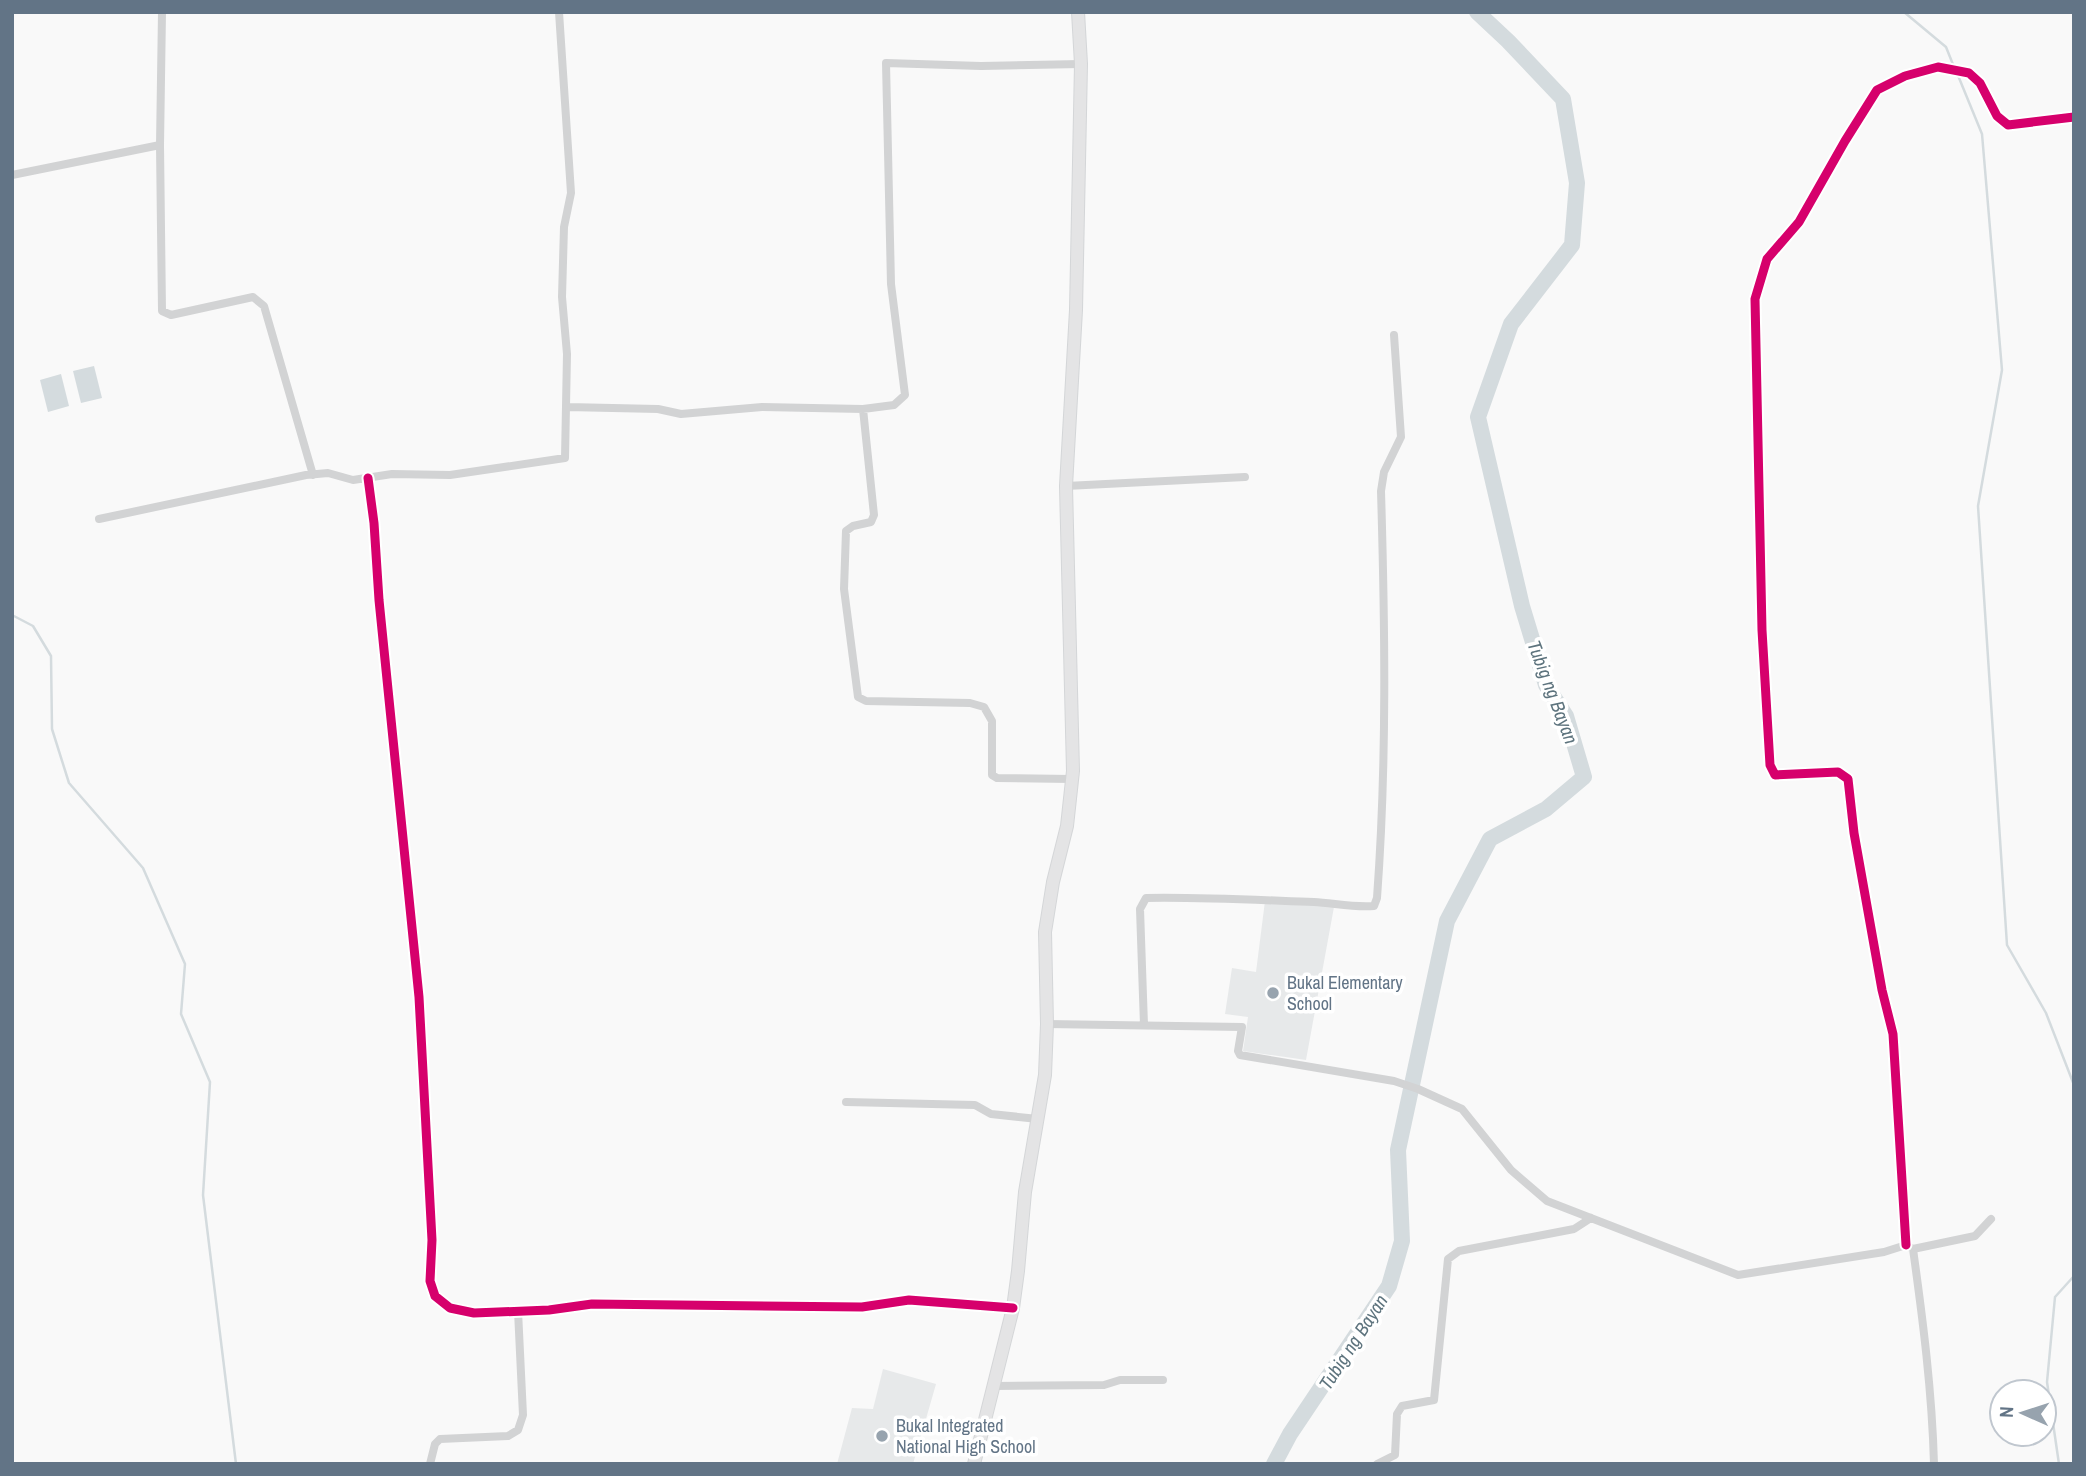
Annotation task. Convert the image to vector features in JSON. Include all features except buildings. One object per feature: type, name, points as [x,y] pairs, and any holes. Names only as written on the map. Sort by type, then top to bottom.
[{"type":"main road","points":[[974,1464],[1013,1307],[1025,1192],[1045,1075],[1045,932],[1053,882],[1067,826],[1072,779],[1066,486],[1076,310],[1081,64],[1078,12]]},
{"type":"street","points":[[162,12],[162,312],[170,315],[253,297],[264,306],[313,475]]},
{"type":"street","points":[[99,519],[313,475],[328,474],[353,480],[392,474],[450,475],[565,458],[567,354],[562,297],[564,227],[570,193],[559,12]]},
{"type":"street","points":[[566,407],[658,409],[681,414],[762,407],[863,409],[894,405],[905,395],[891,284],[886,63],[981,66],[1081,64]]},
{"type":"street","points":[[1934,1464],[1932,1398],[1910,1247],[1893,1034],[1882,990],[1854,833],[1848,779],[1838,772],[1776,775],[1770,765],[1762,630],[1755,299],[1767,258],[1799,222],[1844,141],[1877,90],[1905,76],[1938,67],[1969,73],[1980,83],[1997,116],[2008,125],[2074,117]]},
{"type":"street","points":[[12,175],[160,145]]},
{"type":"street","points":[[1144,1025],[1140,909],[1146,898],[1335,903],[1366,907],[1374,906],[1377,898],[1383,819],[1386,664],[1381,491],[1384,472],[1401,437],[1394,335]]},
{"type":"street","points":[[863,409],[874,515],[871,522],[853,526],[846,531],[845,577],[858,697],[866,701],[970,704],[984,707],[992,721],[992,775],[998,778],[1072,779]]},
{"type":"street","points":[[1066,486],[1245,477]]},
{"type":"street","points":[[368,478],[419,997],[432,1240],[430,1282],[435,1296],[450,1308],[474,1312],[549,1310],[592,1304],[862,1307],[909,1300],[1013,1307]]},
{"type":"street","points":[[1047,1024],[1242,1027],[1238,1051],[1240,1055],[1394,1081],[1418,1088],[1462,1109],[1511,1170],[1547,1201],[1738,1275],[1975,1236],[1991,1219]]},
{"type":"street","points":[[846,1102],[975,1105],[991,1114],[1038,1119]]},
{"type":"street","points":[[1377,1464],[1395,1455],[1397,1414],[1402,1406],[1434,1400],[1448,1259],[1459,1251],[1574,1229],[1591,1218]]},
{"type":"street","points":[[430,1464],[435,1444],[440,1439],[508,1436],[518,1430],[523,1415],[518,1311]]},
{"type":"street","points":[[994,1386],[1104,1385],[1120,1380],[1163,1380]]},
{"type":"shaded area","points":[[94,366],[102,398],[81,403],[73,371]]},
{"type":"shaded area","points":[[61,374],[69,406],[48,412],[40,380]]},
{"type":"shaded area","name":"Bukal Elementary School","points":[[1265,901],[1334,907],[1306,1060],[1243,1051],[1248,1017],[1225,1014],[1232,968],[1256,972]]},
{"type":"shaded area","name":"Bukal Integrated National High School","points":[[883,1369],[936,1384],[913,1464],[837,1464],[852,1408],[873,1409]]},
{"type":"waterway","name":"Tubig ng Bayan","points":[[1274,1464],[1290,1434],[1389,1286],[1402,1241],[1398,1150],[1447,921],[1490,839],[1546,809],[1584,777],[1566,716],[1546,685],[1522,606],[1478,417],[1511,324],[1572,245],[1577,183],[1563,99],[1477,12]]},
{"type":"waterway","points":[[1904,12],[1946,47],[1954,67]]},
{"type":"waterway","points":[[1957,73],[1982,134],[2002,370],[1978,506],[2007,945],[2046,1013],[2074,1085]]},
{"type":"waterway","points":[[12,615],[33,626],[51,656],[52,729],[69,783],[143,868],[185,964],[181,1014],[210,1082],[203,1195],[236,1464]]},
{"type":"waterway","points":[[2059,1464],[2047,1382],[2055,1297],[2074,1276]]},
{"type":"cycle path","points":[[1906,1245],[1893,1034],[1882,990],[1854,833],[1848,779],[1838,772],[1775,775],[1770,765],[1762,630],[1755,299],[1767,259],[1799,222],[1877,90],[1905,76],[1938,67],[1969,73],[1980,83],[1997,116],[2008,125],[2074,117]]},
{"type":"cycle path","points":[[368,478],[419,997],[432,1240],[430,1281],[435,1296],[450,1308],[474,1313],[549,1310],[592,1304],[862,1307],[909,1300],[1013,1308]]},
{"type":"place","name":"Bukal Elementary School","points":[[1273,993]]},
{"type":"place","name":"Bukal Integrated National High School","points":[[882,1436]]}]
